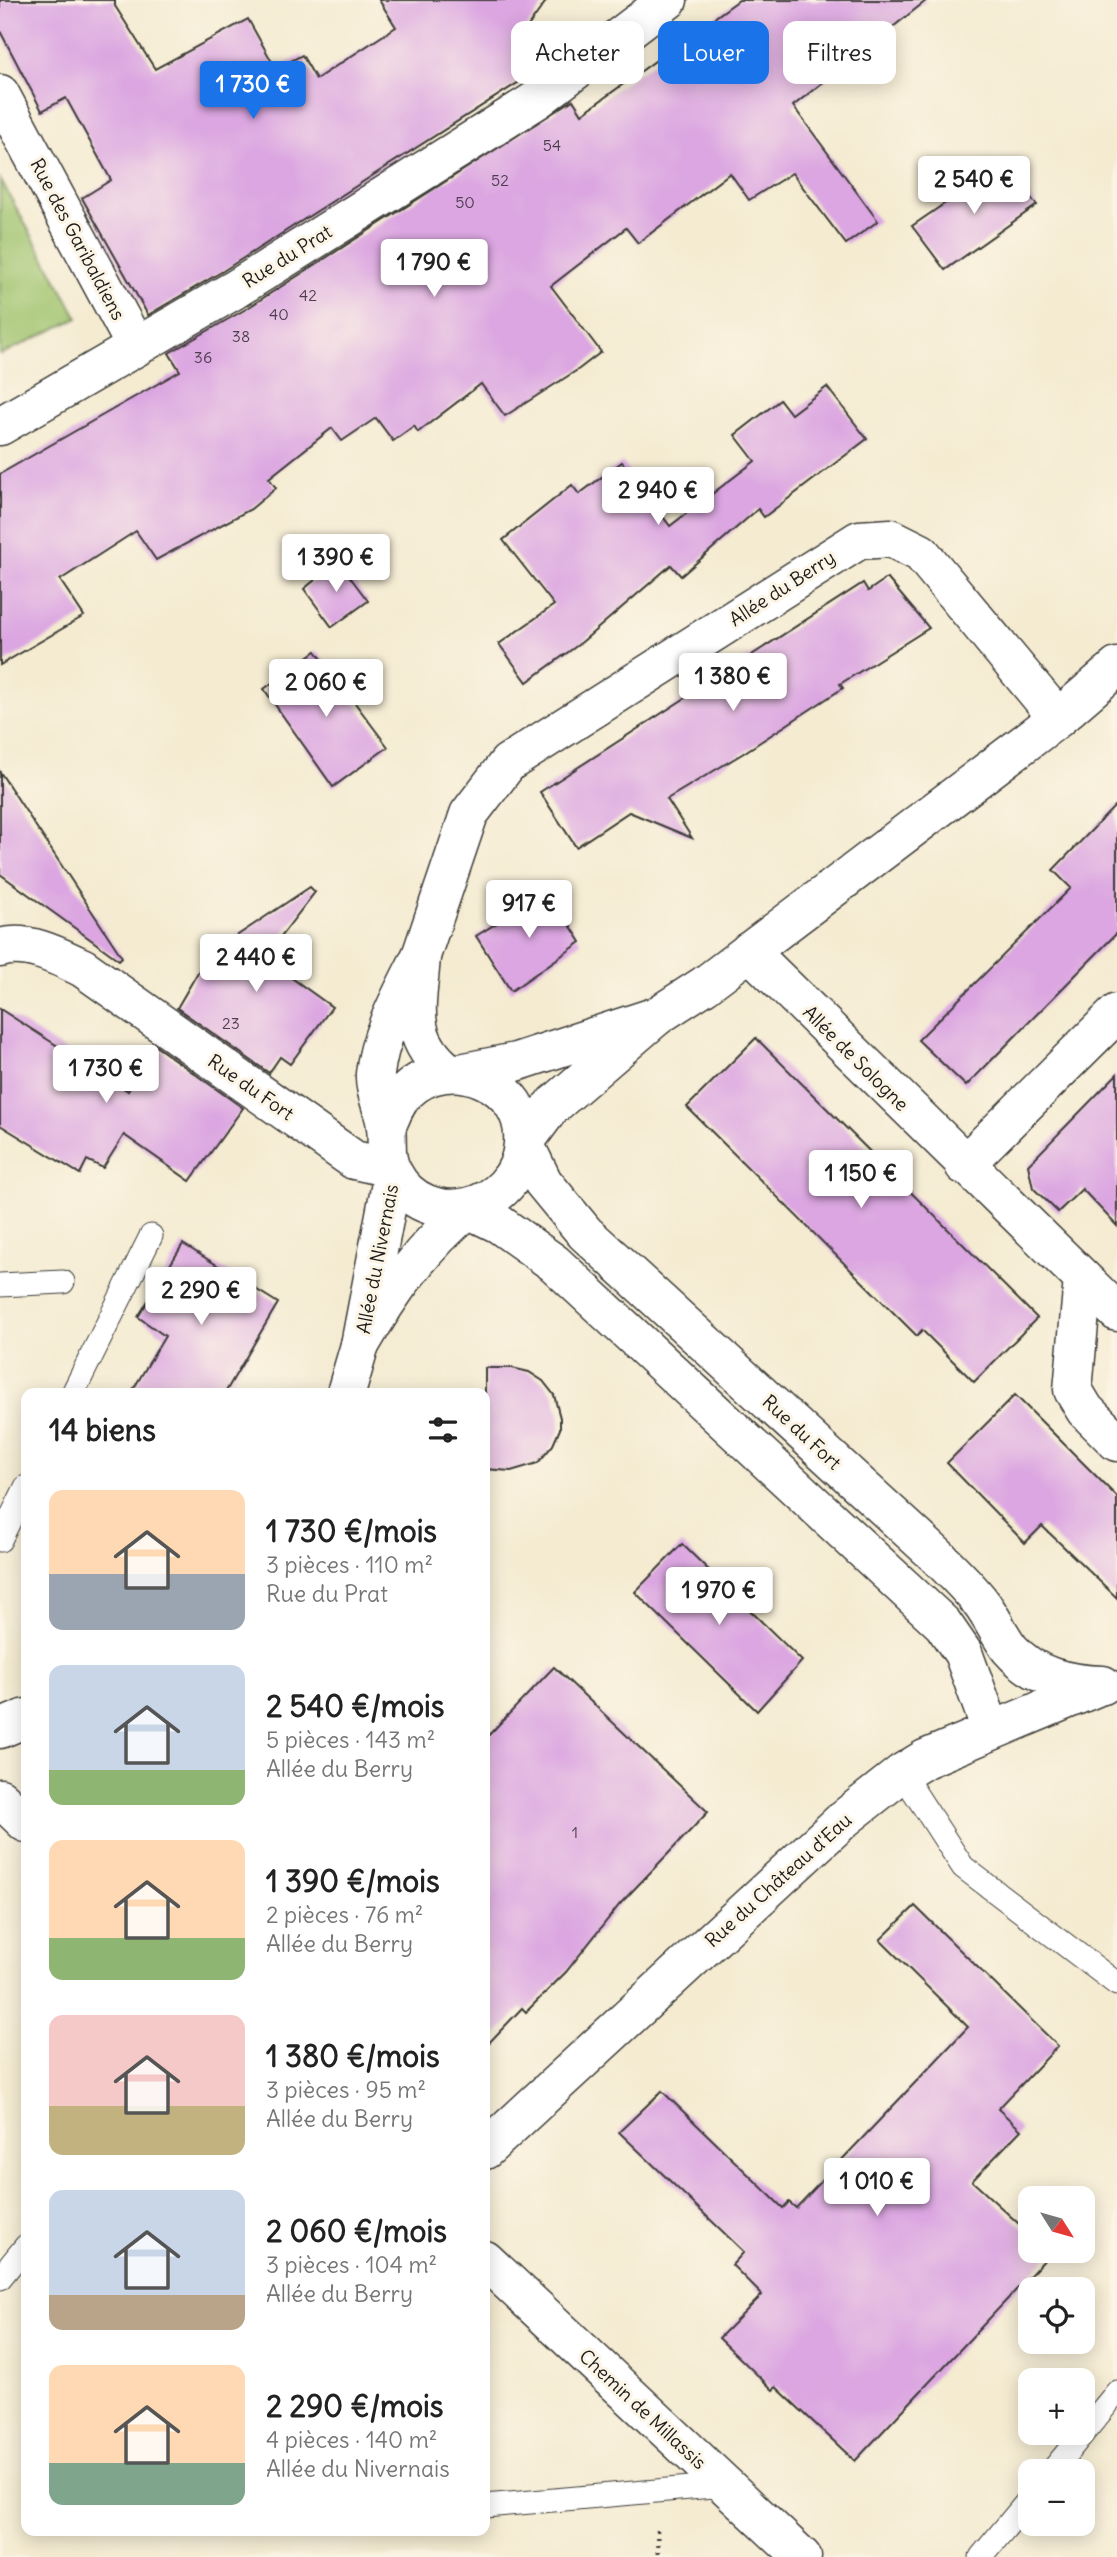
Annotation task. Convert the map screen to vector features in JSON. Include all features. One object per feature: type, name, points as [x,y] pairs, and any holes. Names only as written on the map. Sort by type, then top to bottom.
[{"type":"street","name":"Rue du Prat","points":[[0,426],[234,290],[538,99],[668,0]]},
{"type":"street","name":"Rue des Garibaldiens","points":[[0,94],[136,347]]},
{"type":"street","name":"Allée du Berry","points":[[386,1128],[375,1076],[387,1032],[421,956],[468,814],[508,763],[859,540],[891,538],[921,553],[1058,718]]},
{"type":"street","points":[[657,1016],[516,1062],[432,1075],[405,1093],[395,1106],[386,1128],[387,1159],[393,1173],[402,1187],[428,1205],[448,1210],[468,1209],[488,1201],[504,1189],[518,1167],[524,1143],[550,1108],[657,1016],[749,951],[1058,718],[1117,667]]},
{"type":"street","name":"Rue du Fort","points":[[0,948],[21,946],[39,950],[83,968],[354,1160],[377,1165],[393,1173]]},
{"type":"street","name":"Allée de Sologne","points":[[749,951],[1117,1312]]},
{"type":"street","name":"Allée du Berry","points":[[421,956],[417,1025],[422,1045],[456,1072]]},
{"type":"street","points":[[964,1164],[1117,1013]]},
{"type":"street","points":[[456,1072],[495,1084],[507,1095],[520,1118],[524,1143]]},
{"type":"street","name":"Rue du Fort","points":[[524,1143],[544,1182],[585,1233],[937,1556],[982,1604],[1010,1649],[1035,1670],[1050,1676],[1077,1684],[1110,1682]]},
{"type":"street","name":"Allée du Nivernais","points":[[347,1388],[360,1345],[393,1173]]},
{"type":"street","points":[[468,1209],[499,1224],[554,1263],[943,1623],[963,1653],[991,1730]]},
{"type":"street","name":"Allée du Nivernais","points":[[360,1345],[399,1281],[428,1246],[468,1209]]},
{"type":"street","points":[[1083,1279],[1073,1390],[1084,1410],[1117,1442]]},
{"type":"street","name":"Rue du Château d'Eau","points":[[490,2145],[845,1818],[902,1773],[925,1759],[991,1730],[1110,1682]]},
{"type":"street","points":[[0,1729],[21,1720]]},
{"type":"street","points":[[0,1798],[21,1818]]},
{"type":"street","name":"Chemin de Millassis","points":[[490,2265],[802,2557]]},
{"type":"lane","points":[[75,1388],[151,1236]]},
{"type":"lane","points":[[0,1286],[63,1282]]},
{"type":"lane","points":[[0,1540],[21,1498]]},
{"type":"lane","points":[[902,1773],[964,1867],[1117,1984]]},
{"type":"lane","points":[[0,2277],[21,2252]]},
{"type":"lane","points":[[1062,2459],[1117,2392]]},
{"type":"lane","points":[[490,2506],[724,2485]]},
{"type":"lane","points":[[981,2557],[1018,2513]]},
{"type":"green space","points":[[0,179],[78,318],[0,355]]},
{"type":"building","points":[[0,0],[115,0],[115,6],[155,69],[248,19],[276,69],[302,55],[316,79],[396,27],[379,0],[547,0],[532,21],[511,21],[511,84],[516,84],[223,271],[148,315],[82,198],[111,180],[66,98],[42,111],[0,31]]},
{"type":"building","points":[[739,0],[927,0],[896,25],[896,21],[783,21],[783,84],[821,84],[793,106],[878,221],[846,244],[792,173],[749,200],[730,173],[638,243],[626,228],[551,286],[601,352],[579,369],[505,416],[481,384],[418,432],[414,426],[393,441],[376,418],[342,441],[332,428],[269,478],[276,488],[251,509],[156,560],[136,531],[60,580],[84,616],[0,665],[0,474],[180,371],[169,353],[246,309],[573,100],[582,114],[623,84],[644,84],[644,69],[658,59],[658,84],[769,84],[769,21],[710,21]]},
{"type":"building","points":[[1002,164],[1037,205],[945,270],[912,226]]},
{"type":"building","points":[[827,387],[867,439],[764,517],[758,509],[681,576],[671,565],[582,642],[527,682],[499,644],[554,605],[503,540],[572,485],[579,494],[622,462],[670,526],[755,461],[735,435],[780,400],[791,414]]},
{"type":"building","points":[[338,561],[368,601],[332,627],[304,589]]},
{"type":"building","points":[[887,578],[929,628],[840,684],[843,688],[742,754],[667,799],[692,838],[629,812],[576,847],[540,792],[863,583],[868,591]]},
{"type":"building","points":[[316,651],[388,747],[333,787],[264,689]]},
{"type":"building","points":[[0,772],[122,957],[119,960],[0,874]]},
{"type":"building","points":[[1117,804],[1117,933],[966,1086],[918,1040],[1071,888],[1053,870]]},
{"type":"building","points":[[310,887],[315,892],[264,958],[332,1007],[290,1064],[280,1057],[269,1073],[177,1008],[208,955]]},
{"type":"building","points":[[548,891],[581,942],[511,991],[476,936]]},
{"type":"building","points":[[0,1009],[128,1091],[154,1045],[243,1108],[190,1181],[124,1135],[103,1168],[87,1160],[80,1174],[0,1125]]},
{"type":"building","points":[[756,1038],[1037,1318],[974,1382],[922,1330],[917,1336],[687,1107]]},
{"type":"building","points":[[1117,1074],[1117,1226],[1082,1189],[1058,1212],[1033,1188],[1028,1165]]},
{"type":"building","points":[[183,1244],[278,1303],[228,1388],[134,1388],[165,1336],[138,1317]]},
{"type":"building","points":[[485,1368],[512,1368],[529,1372],[543,1381],[554,1395],[560,1429],[553,1445],[538,1463],[511,1471],[490,1469],[490,1388],[485,1388]]},
{"type":"building","points":[[1015,1395],[1117,1497],[1117,1598],[1042,1526],[1025,1543],[947,1463]]},
{"type":"building","points":[[682,1544],[802,1661],[757,1711],[635,1592]]},
{"type":"building","points":[[554,1667],[708,1812],[620,1904],[566,1972],[526,2012],[522,2008],[490,2042],[490,1734]]},
{"type":"building","points":[[915,1906],[1058,2046],[998,2109],[1021,2130],[972,2181],[1018,2223],[1018,2263],[1042,2263],[1028,2277],[1018,2277],[1018,2288],[855,2461],[776,2387],[773,2390],[719,2338],[762,2295],[732,2265],[744,2252],[619,2132],[662,2091],[783,2208],[789,2202],[796,2208],[968,2027],[880,1940]]}]
